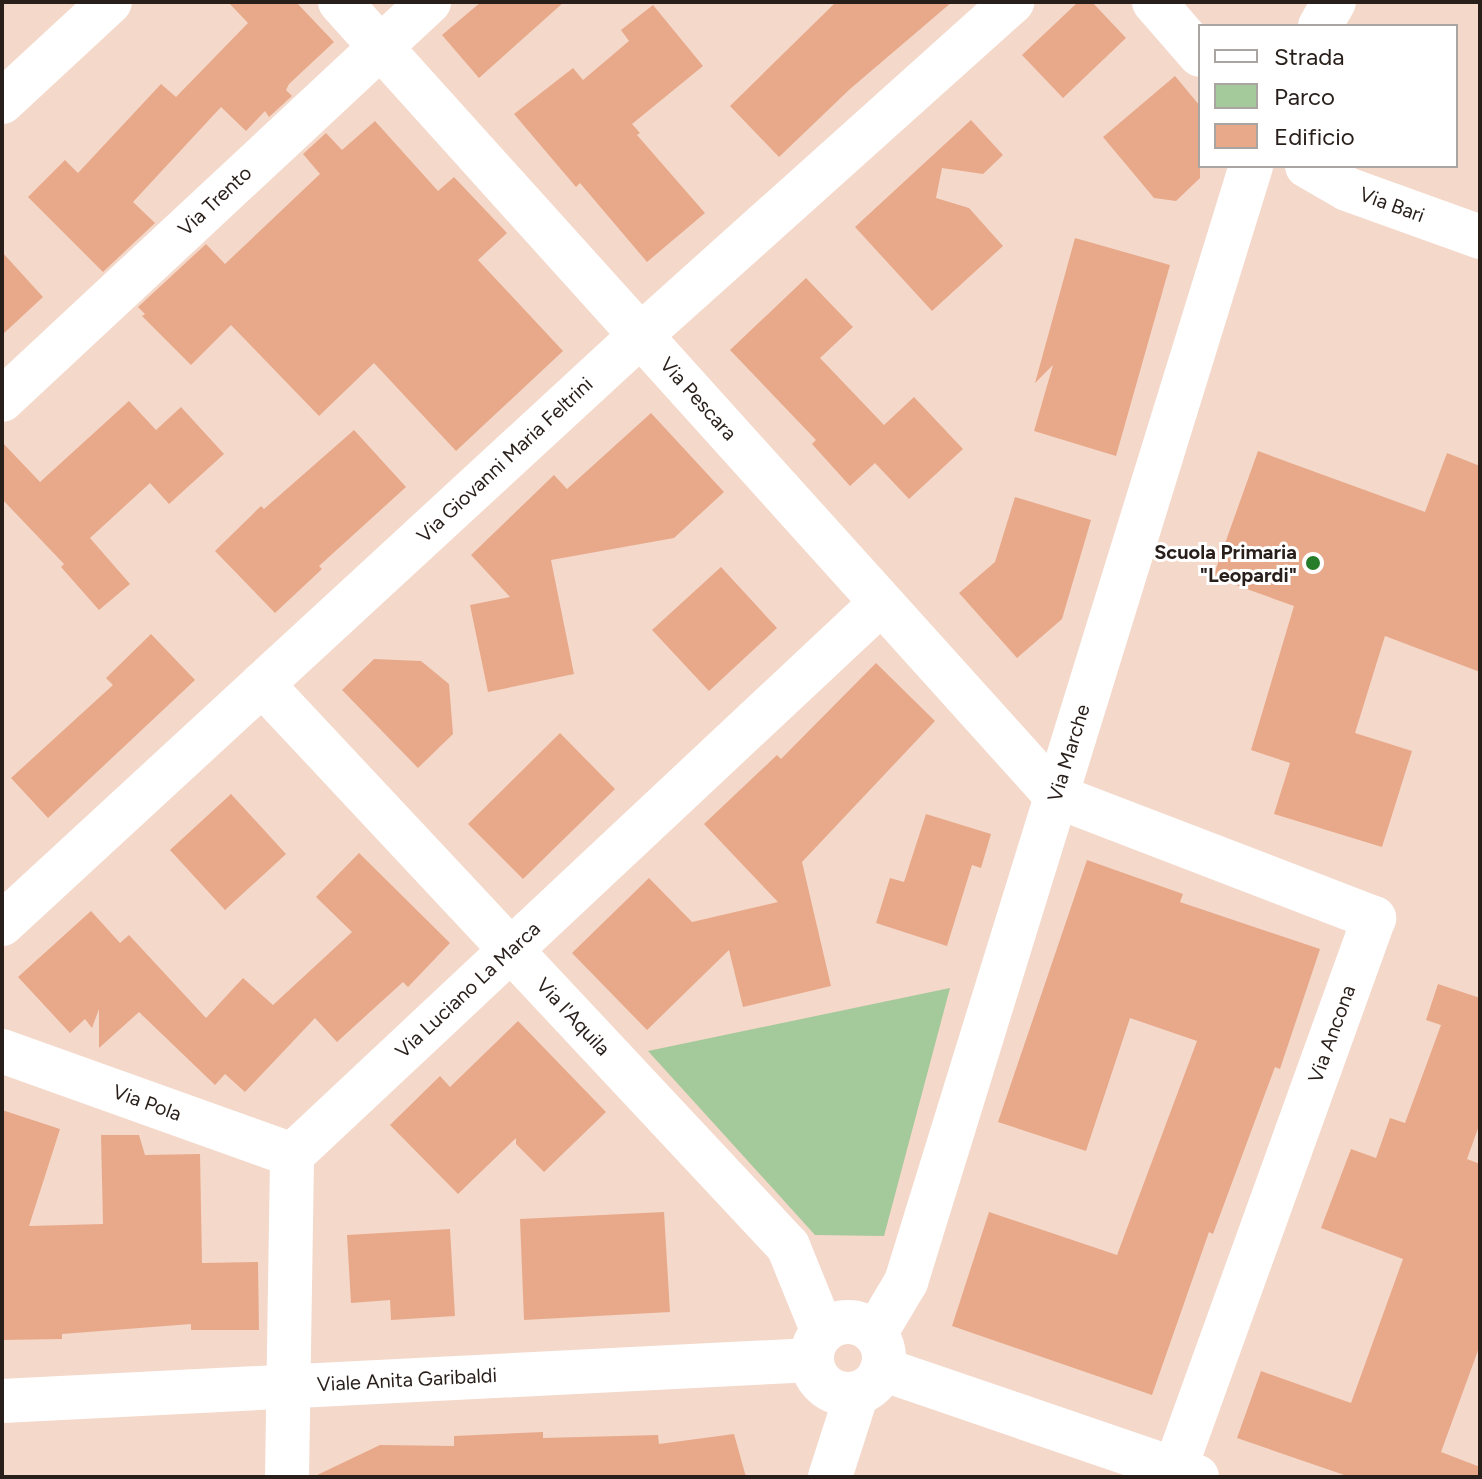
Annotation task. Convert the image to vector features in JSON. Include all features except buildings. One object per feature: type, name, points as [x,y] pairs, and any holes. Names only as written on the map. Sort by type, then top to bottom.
[{"type":"street","points":[[2,102],[110,2]]},
{"type":"street","name":"Via Pescara","points":[[340,2],[1056,796]]},
{"type":"street","name":"Via Trento","points":[[2,400],[429,2]]},
{"type":"street","name":"Via Giovanni Maria Feltrini","points":[[2,924],[641,335],[1012,2]]},
{"type":"street","points":[[1154,2],[1198,53]]},
{"type":"street","points":[[1321,24],[1334,2]]},
{"type":"street","name":"Via Marche","points":[[830,1477],[871,1365],[906,1282],[1250,168]]},
{"type":"street","name":"Via Bari","points":[[1310,168],[1347,189],[1480,237]]},
{"type":"street","name":"Via Luciano La Marca","points":[[292,1155],[880,604]]},
{"type":"street","name":"Via l'Aquila","points":[[262,684],[788,1246],[818,1346]]},
{"type":"street","name":"Via Ancona","points":[[1056,796],[1374,918],[1186,1473]]},
{"type":"street","name":"Via Pola","points":[[2,1051],[292,1155]]},
{"type":"street","points":[[287,1477],[292,1155]]},
{"type":"street","points":[[844,1322],[866,1327],[871,1365],[846,1394],[827,1387],[814,1370],[818,1346],[844,1322]]},
{"type":"street","name":"Viale Anita Garibaldi","points":[[2,1401],[289,1386],[818,1346]]},
{"type":"street","points":[[871,1365],[1186,1473]]},
{"type":"green space","points":[[950,988],[884,1236],[815,1235],[648,1051]]},
{"type":"place","name":"Scuola Primaria \"Leopardi\"","points":[[1313,563]]}]
